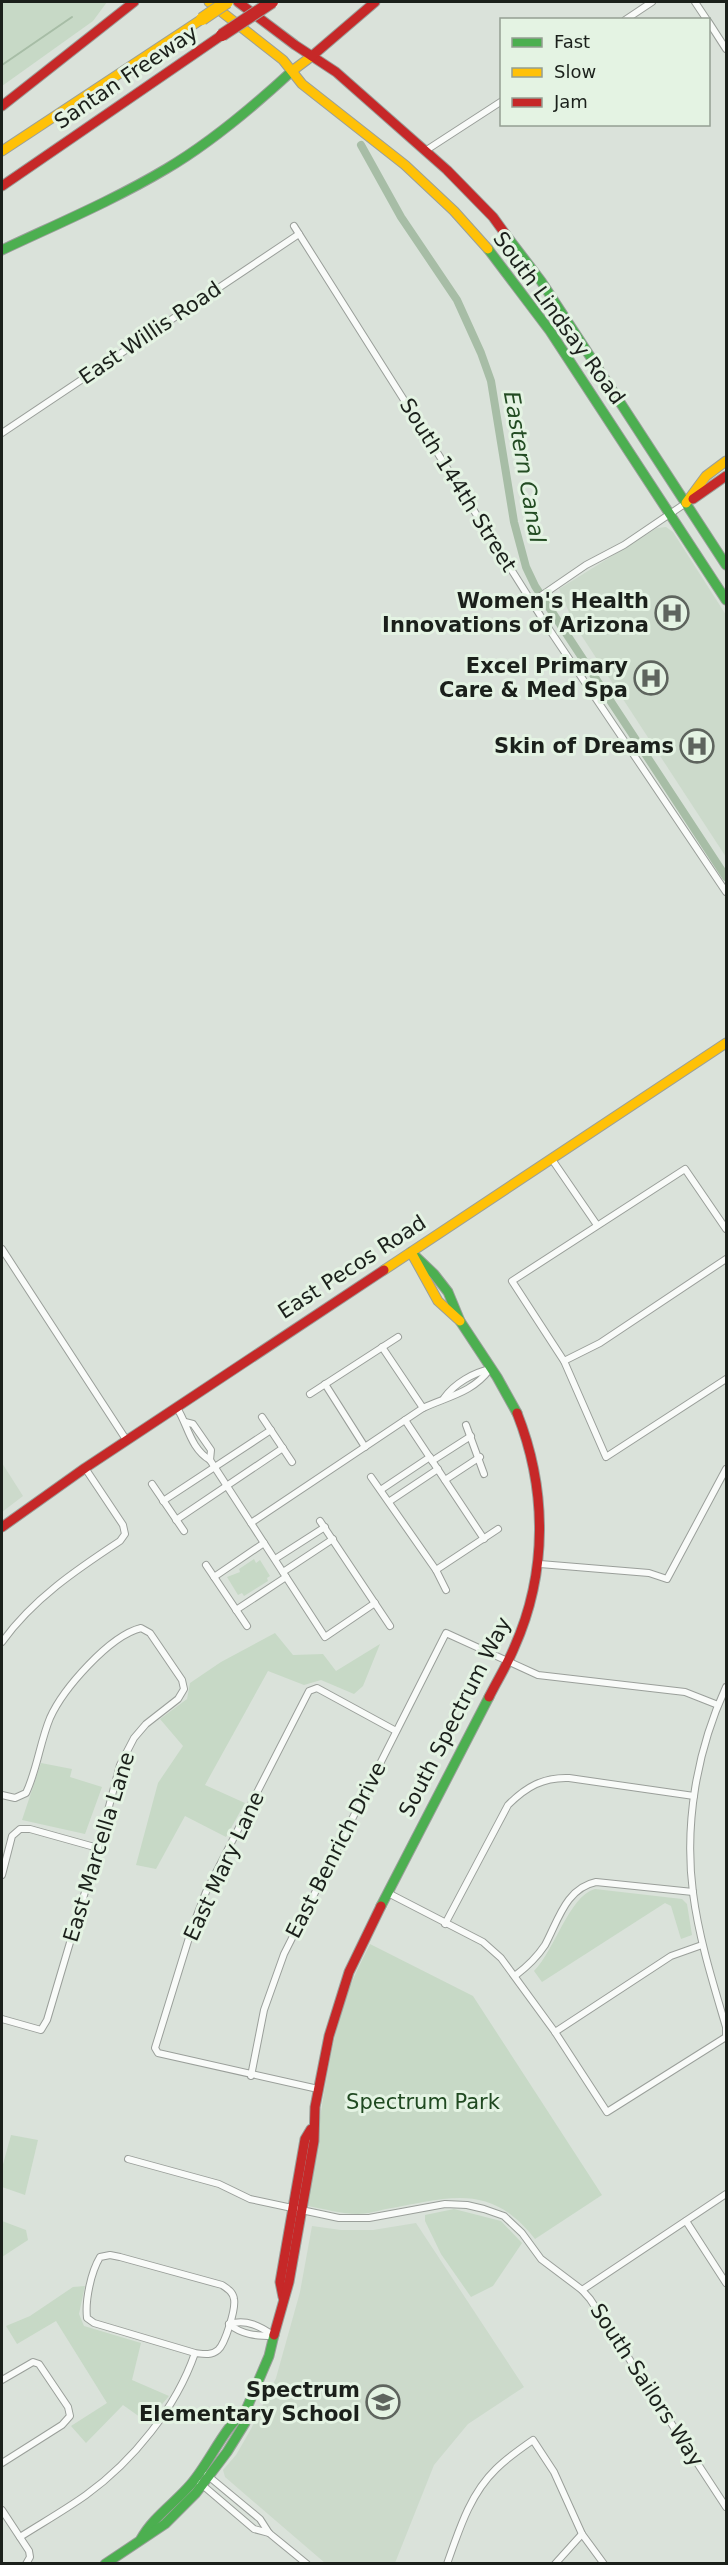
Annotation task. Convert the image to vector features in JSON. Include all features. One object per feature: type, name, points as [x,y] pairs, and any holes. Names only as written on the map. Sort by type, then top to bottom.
[{"type":"main road","points":[[2,106],[134,2]]},
{"type":"main road","name":"South Lindsay Road","points":[[209,2],[283,60],[302,84],[405,165],[454,212],[486,247],[550,331],[726,600]]},
{"type":"main road","name":"Santan Freeway","points":[[2,151],[227,2]]},
{"type":"main road","name":"South Lindsay Road","points":[[238,2],[336,72],[425,151],[486,210],[522,255],[726,565]]},
{"type":"main road","name":"Santan Freeway","points":[[2,186],[272,2]]},
{"type":"main road","points":[[2,250],[95,207],[165,169],[218,134],[375,2]]},
{"type":"main road","points":[[686,503],[706,476],[726,461]]},
{"type":"main road","points":[[686,503],[726,476]]},
{"type":"main road","name":"East Pecos Road","points":[[2,1527],[85,1468],[726,1043]]},
{"type":"main road","name":"South Spectrum Way","points":[[105,2564],[141,2539],[147,2528],[202,2478],[237,2417],[246,2410],[264,2368],[289,2282],[297,2211],[314,2141],[311,2129],[318,2089],[327,2040],[342,1986],[355,1956],[524,1627],[540,1564],[541,1517],[536,1472],[516,1412],[460,1321],[450,1316],[419,1270],[411,1252]]},
{"type":"street","points":[[628,18],[652,2]]},
{"type":"street","points":[[695,2],[707,18]]},
{"type":"street","points":[[710,23],[726,48]]},
{"type":"street","points":[[425,151],[500,102]]},
{"type":"street","name":"South 144th Street","points":[[294,226],[726,892]]},
{"type":"street","name":"East Willis Road","points":[[2,433],[299,234]]},
{"type":"street","points":[[535,600],[686,503]]},
{"type":"street","points":[[551,1158],[597,1226]]},
{"type":"street","points":[[726,1229],[685,1169],[512,1281],[564,1361],[606,1457],[726,1379]]},
{"type":"street","points":[[2,1249],[127,1441]]},
{"type":"street","points":[[564,1361],[600,1342],[726,1259]]},
{"type":"street","points":[[310,1394],[398,1336]]},
{"type":"street","points":[[382,1347],[423,1408]]},
{"type":"street","points":[[251,1523],[423,1408],[444,1398],[457,1396],[483,1379],[490,1369]]},
{"type":"street","points":[[325,1384],[365,1447]]},
{"type":"street","points":[[177,1408],[185,1422],[185,1429],[202,1455],[215,1467],[325,1637],[375,1603]]},
{"type":"street","points":[[262,1417],[292,1462]]},
{"type":"street","points":[[405,1420],[484,1539]]},
{"type":"street","points":[[466,1425],[480,1457],[484,1474]]},
{"type":"street","points":[[163,1501],[271,1430]]},
{"type":"street","points":[[382,1489],[471,1436]]},
{"type":"street","points":[[176,1520],[283,1449]]},
{"type":"street","points":[[445,1480],[480,1457]]},
{"type":"street","points":[[2,1642],[27,1612],[50,1591],[120,1541],[125,1534],[123,1525],[85,1468]]},
{"type":"street","points":[[540,1564],[649,1574],[667,1579],[726,1468]]},
{"type":"street","points":[[390,1501],[438,1470]]},
{"type":"street","points":[[371,1477],[382,1489],[436,1569],[446,1590]]},
{"type":"street","points":[[152,1485],[184,1532]]},
{"type":"street","points":[[275,1559],[323,1524],[390,1626]]},
{"type":"street","points":[[436,1569],[498,1529]]},
{"type":"street","points":[[236,1610],[333,1539]]},
{"type":"street","points":[[214,1577],[264,1543]]},
{"type":"street","points":[[206,1565],[247,1626]]},
{"type":"street","name":"East Marcella Lane","points":[[2,1796],[15,1798],[23,1796],[28,1788],[50,1719],[60,1700],[110,1647],[141,1628],[150,1633],[182,1680],[184,1689],[178,1699],[146,1724],[126,1750],[115,1778],[98,1848],[44,2025],[41,2030],[2,2019]]},
{"type":"street","name":"East Benrich Drive","points":[[251,2076],[264,2010],[284,1954],[446,1633],[506,1661]]},
{"type":"street","points":[[506,1661],[545,1677],[685,1692],[718,1705]]},
{"type":"street","points":[[388,1893],[483,1942],[501,1958],[516,1975],[607,2112],[726,2037],[726,2027],[702,1944],[690,1858],[694,1796],[702,1751],[726,1687]]},
{"type":"street","name":"East Mary Lane","points":[[251,2076],[158,2054],[155,2048],[192,1928],[206,1892],[309,1691],[317,1688],[396,1731]]},
{"type":"street","points":[[446,1924],[508,1805],[531,1786],[555,1778],[569,1778],[694,1796]]},
{"type":"street","points":[[2,1875],[12,1836],[20,1829],[30,1829],[98,1848]]},
{"type":"street","points":[[516,1975],[533,1962],[569,1898],[581,1886],[596,1882],[693,1892]]},
{"type":"street","points":[[555,2032],[671,1956],[702,1944]]},
{"type":"street","points":[[251,2076],[318,2089]]},
{"type":"street","name":"South Sailors Way","points":[[128,2159],[219,2184],[250,2199],[297,2211],[352,2219],[445,2204],[467,2205],[504,2216],[522,2233],[541,2259],[582,2290],[598,2310],[726,2507]]},
{"type":"street","points":[[582,2290],[726,2194]]},
{"type":"street","points":[[686,2221],[726,2283]]},
{"type":"street","points":[[110,2255],[222,2285],[230,2290],[234,2297],[235,2304],[229,2324],[222,2346],[217,2352],[209,2355],[195,2353],[94,2323],[87,2318],[86,2310],[96,2264],[100,2257],[110,2255]]},
{"type":"street","points":[[229,2324],[240,2321],[261,2326],[274,2336]]},
{"type":"street","points":[[229,2324],[236,2330],[257,2336],[274,2336]]},
{"type":"street","points":[[20,2537],[87,2494],[123,2462],[164,2414],[195,2353]]},
{"type":"street","points":[[2,2380],[33,2362],[39,2364],[68,2407],[70,2416],[62,2425],[2,2463]]},
{"type":"street","points":[[447,2564],[477,2491],[495,2469],[532,2440],[555,2472],[582,2534],[604,2564]]},
{"type":"street","points":[[202,2478],[254,2529],[269,2533]]},
{"type":"street","points":[[202,2478],[260,2519],[269,2533],[307,2564]]},
{"type":"street","points":[[2,2510],[29,2552],[30,2558],[26,2564]]},
{"type":"street","points":[[555,2564],[582,2534]]},
{"type":"shaded area","points":[[666,527],[673,532],[726,615],[726,857],[574,624],[559,589],[657,528]]},
{"type":"shaded area","points":[[2,1463],[23,1496],[2,1512]]},
{"type":"shaded area","name":"Spectrum Elementary School","points":[[416,2223],[524,2387],[468,2424],[434,2465],[395,2563],[325,2563],[225,2477],[223,2470],[236,2455],[251,2429],[276,2378],[300,2292],[312,2226],[341,2230],[373,2230]]},
{"type":"green space","points":[[2,2],[107,2],[93,21],[2,86]]},
{"type":"green space","points":[[254,1559],[256,1563],[260,1560],[270,1576],[267,1578],[268,1581],[244,1596],[242,1593],[238,1595],[227,1577],[240,1572],[239,1569]]},
{"type":"green space","points":[[275,1633],[293,1655],[323,1654],[336,1671],[380,1644],[363,1686],[354,1694],[321,1680],[304,1685],[268,1671],[205,1785],[245,1803],[226,1837],[185,1816],[156,1869],[136,1865],[158,1783],[183,1746],[160,1719],[187,1699],[190,1683],[221,1662]]},
{"type":"green space","points":[[41,1763],[72,1769],[70,1777],[102,1787],[85,1834],[22,1820]]},
{"type":"green space","points":[[595,1889],[682,1899],[687,1904],[692,1935],[681,1939],[671,1906],[665,1903],[542,1982],[534,1971],[542,1962],[577,1902]]},
{"type":"green space","name":"Spectrum Park","points":[[370,1944],[473,1996],[602,2195],[535,2239],[518,2221],[501,2208],[484,2201],[467,2198],[429,2201],[361,2214],[308,2206],[335,2036],[347,1994]]},
{"type":"green space","points":[[11,2135],[38,2140],[25,2195],[2,2187],[2,2168]]},
{"type":"green space","points":[[454,2209],[501,2221],[522,2243],[493,2286],[471,2297],[441,2254],[425,2221],[425,2215]]},
{"type":"green space","points":[[2,2221],[26,2230],[28,2240],[2,2257]]},
{"type":"green space","points":[[85,2286],[79,2314],[84,2326],[141,2343],[132,2380],[169,2396],[147,2422],[123,2405],[86,2443],[71,2426],[107,2403],[56,2321],[17,2344],[6,2326],[30,2316],[73,2287]]},
{"type":"waterway","points":[[2,65],[72,17]]},
{"type":"waterway","name":"Eastern Canal","points":[[361,145],[401,217],[457,300],[481,353],[491,381],[514,522],[526,567],[535,586],[726,877]]},
{"type":"traffic: fast","points":[[2,250],[106,201],[183,159],[232,123],[292,71]]},
{"type":"traffic: fast","points":[[506,235],[541,281],[726,565]]},
{"type":"traffic: fast","points":[[488,249],[550,331],[726,600]]},
{"type":"traffic: fast","points":[[411,1252],[434,1274],[448,1292],[460,1321],[497,1377],[517,1413]]},
{"type":"traffic: fast","points":[[381,1906],[489,1697]]},
{"type":"traffic: fast","points":[[105,2564],[165,2524],[196,2493],[227,2452],[245,2423],[246,2410],[269,2356],[274,2335]]},
{"type":"traffic: fast","points":[[141,2539],[152,2524],[191,2484],[224,2435],[246,2410]]},
{"type":"traffic: slow","points":[[209,2],[283,60],[302,84],[405,165],[454,211],[488,249]]},
{"type":"traffic: slow","points":[[202,19],[227,2]]},
{"type":"traffic: slow","points":[[2,151],[202,19]]},
{"type":"traffic: slow","points":[[292,71],[312,56]]},
{"type":"traffic: slow","points":[[686,503],[706,476],[726,461]]},
{"type":"traffic: slow","points":[[384,1270],[726,1043]]},
{"type":"traffic: slow","points":[[412,1254],[438,1301],[460,1321]]},
{"type":"traffic: jam","points":[[2,106],[134,2]]},
{"type":"traffic: jam","points":[[238,2],[295,45],[336,72],[447,170],[493,217],[506,235]]},
{"type":"traffic: jam","points":[[222,35],[272,2]]},
{"type":"traffic: jam","points":[[312,56],[375,2]]},
{"type":"traffic: jam","points":[[2,186],[222,35]]},
{"type":"traffic: jam","points":[[693,499],[726,476]]},
{"type":"traffic: jam","points":[[2,1527],[85,1468],[384,1270]]},
{"type":"traffic: jam","points":[[489,1697],[511,1654],[525,1619],[538,1560],[540,1530],[534,1471],[517,1413]]},
{"type":"traffic: jam","points":[[274,2335],[289,2282],[314,2141],[315,2107],[329,2036],[349,1972],[381,1906]]},
{"type":"traffic: jam","points":[[283,2297],[280,2282],[305,2139],[311,2129]]},
{"type":"place","name":"Women's Health Innovations of Arizona","points":[[672,613]]},
{"type":"place","name":"Excel Primary Care & Med Spa","points":[[651,678]]},
{"type":"place","name":"Skin of Dreams","points":[[697,746]]},
{"type":"place","name":"Spectrum Elementary School","points":[[383,2402]]}]
